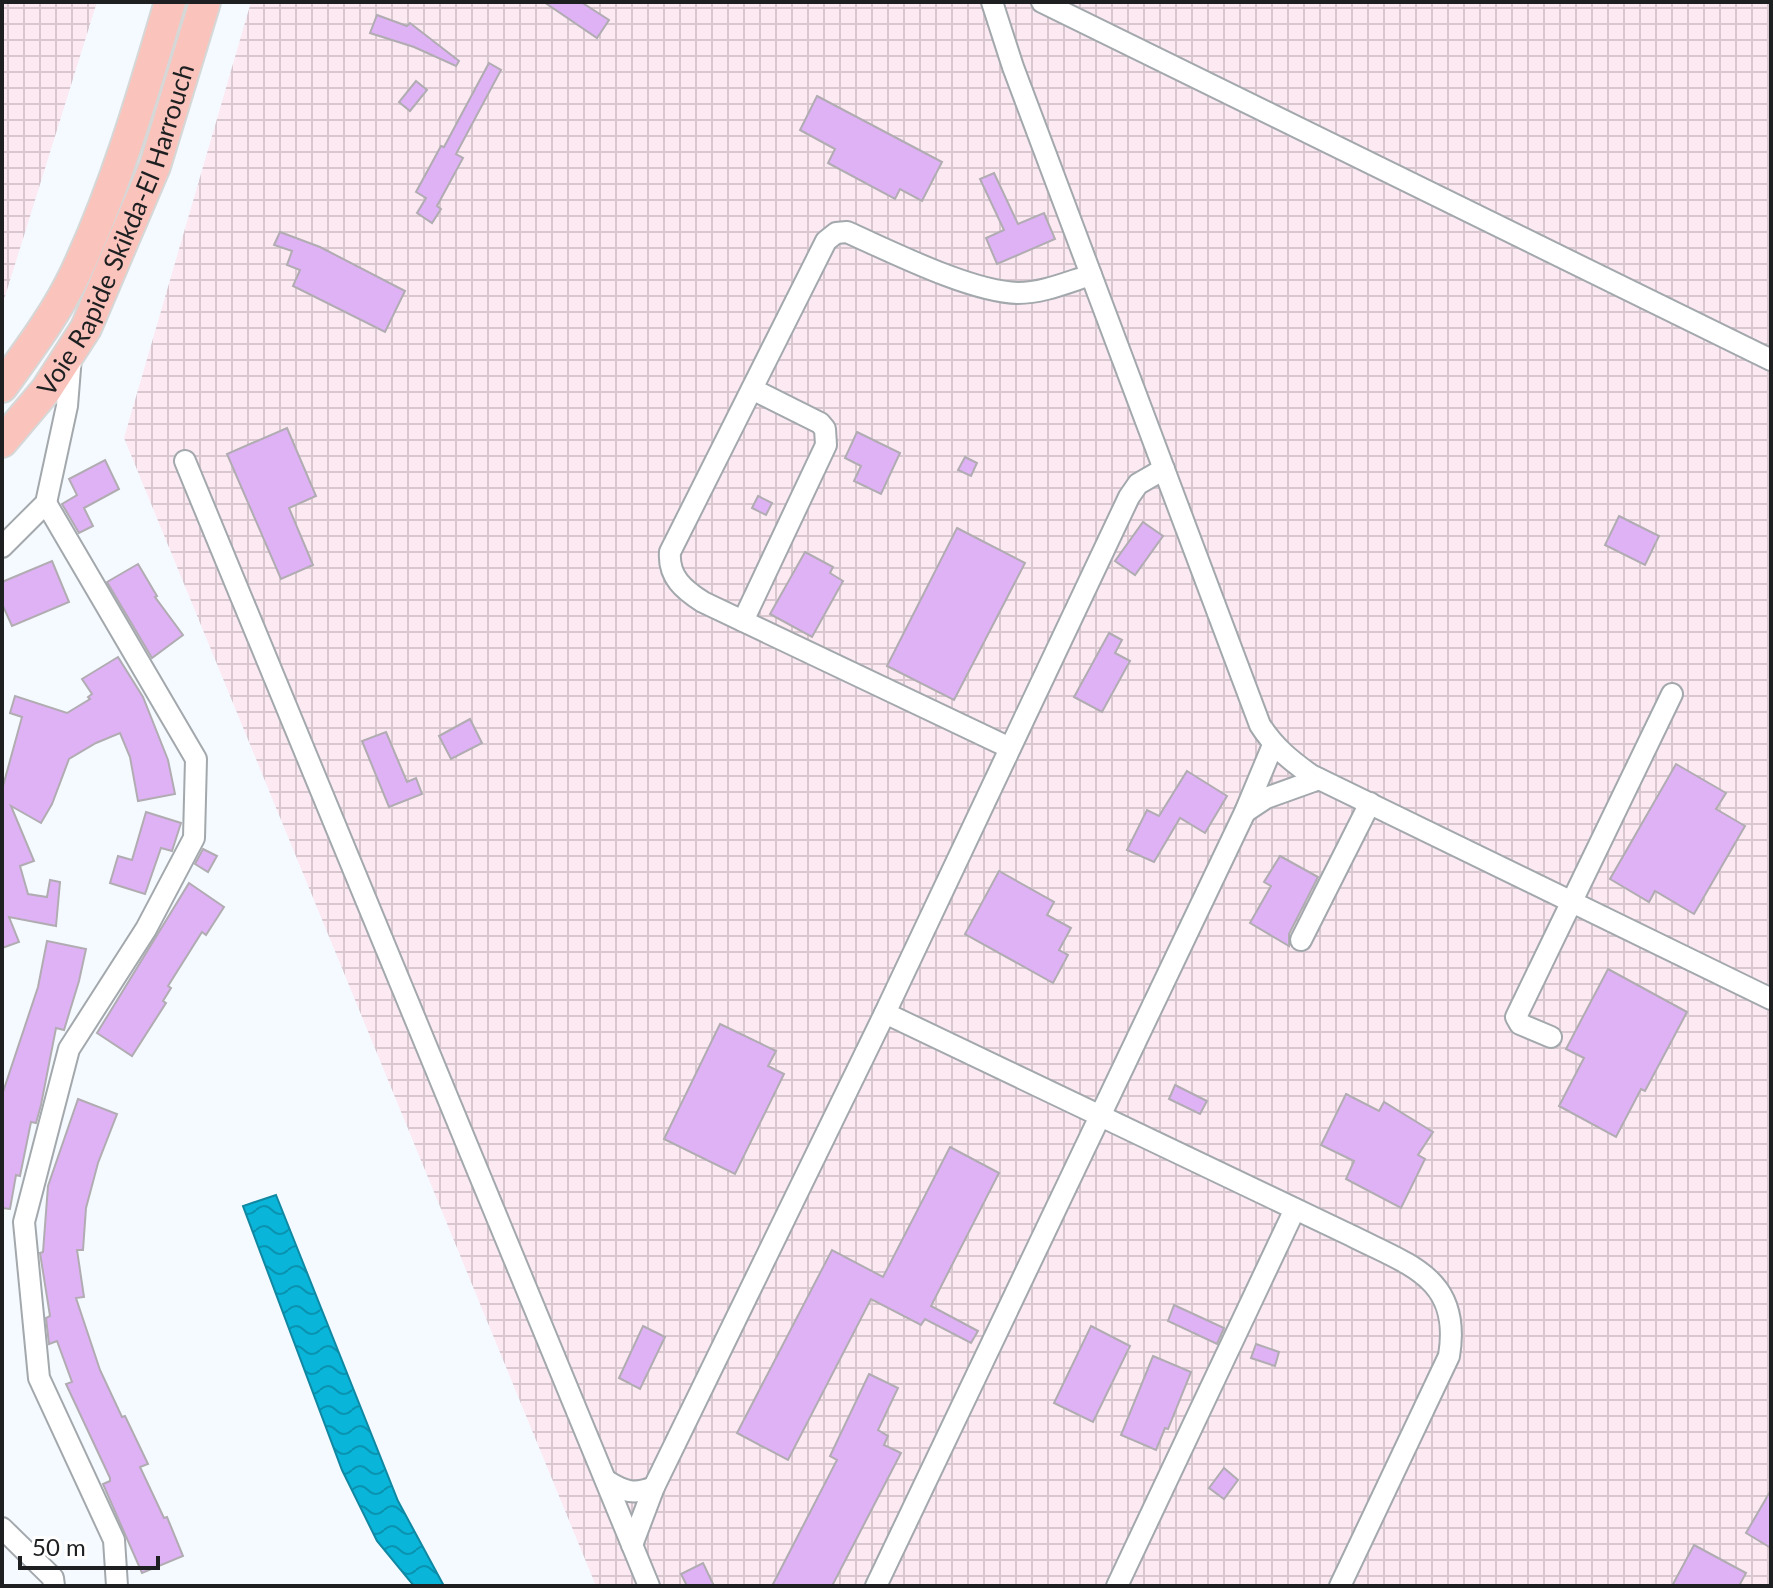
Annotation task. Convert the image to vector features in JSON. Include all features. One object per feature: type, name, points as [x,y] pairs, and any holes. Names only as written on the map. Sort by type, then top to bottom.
[{"type":"highway","name":"Voie Rapide Skikda-El Harrouch","points":[[2,387],[34,344],[74,275],[105,203],[138,109],[170,2]]},
{"type":"highway","name":"Voie Rapide Skikda-El Harrouch","points":[[2,442],[46,390],[86,328],[155,166],[205,2]]},
{"type":"street","points":[[992,2],[1013,67],[1260,725],[1273,745],[1290,761],[1319,779],[1771,999]]},
{"type":"street","points":[[1042,2],[1771,360]]},
{"type":"street","points":[[1010,748],[684,590],[669,563],[670,552],[826,241],[836,233],[847,232],[950,276],[1015,293],[1034,292],[1091,275]]},
{"type":"street","points":[[2,547],[46,503],[67,406],[72,350]]},
{"type":"street","points":[[743,621],[826,445],[820,423],[752,389]]},
{"type":"street","points":[[185,461],[649,1586]]},
{"type":"street","points":[[632,1545],[654,1487],[885,1013],[1129,497],[1138,484],[1164,469]]},
{"type":"street","points":[[46,503],[196,759],[194,838],[146,929],[69,1049],[24,1222],[39,1378],[114,1540],[117,1586]]},
{"type":"street","points":[[1551,1037],[1520,1024],[1516,1017],[1672,694]]},
{"type":"street","points":[[876,1586],[1245,812],[1273,745]]},
{"type":"street","points":[[1245,812],[1266,798],[1319,779]]},
{"type":"street","points":[[1301,940],[1370,803]]},
{"type":"street","points":[[885,1013],[1424,1273],[1438,1288],[1447,1304],[1453,1332],[1449,1356],[1340,1586]]},
{"type":"street","points":[[1117,1586],[1295,1209]]},
{"type":"street","points":[[607,1481],[627,1493],[639,1493],[654,1487]]},
{"type":"street","points":[[2,1528],[53,1578],[54,1586]]},
{"type":"shaded area","points":[[2,2],[97,2],[2,306]]},
{"type":"shaded area","points":[[251,2],[1771,2],[1771,1586],[596,1586],[124,438]]},
{"type":"water","points":[[276,1195],[398,1501],[444,1586],[414,1586],[377,1541],[342,1470],[243,1206]]},
{"type":"building","points":[[544,2],[581,2],[609,20],[597,38]]},
{"type":"building","points":[[377,15],[407,26],[410,23],[459,61],[456,66],[414,47],[370,33]]},
{"type":"building","points":[[489,63],[501,70],[456,154],[463,158],[437,206],[441,209],[432,223],[417,213],[426,198],[416,192]]},
{"type":"building","points":[[416,81],[427,90],[410,111],[399,102]]},
{"type":"building","points":[[817,96],[942,162],[922,201],[900,189],[895,199],[828,163],[835,149],[800,130]]},
{"type":"building","points":[[994,173],[1018,224],[1044,213],[1055,239],[997,264],[986,238],[1004,230],[980,179]]},
{"type":"building","points":[[280,232],[320,247],[405,291],[385,332],[293,286],[300,270],[287,265],[292,251],[274,245]]},
{"type":"building","points":[[287,428],[316,496],[289,508],[313,565],[281,579],[227,454]]},
{"type":"building","points":[[857,432],[900,453],[881,494],[854,481],[861,466],[845,458]]},
{"type":"building","points":[[965,457],[977,463],[971,476],[958,470]]},
{"type":"building","points":[[105,460],[119,489],[84,508],[93,526],[79,533],[62,504],[77,495],[69,479]]},
{"type":"building","points":[[758,496],[772,503],[766,515],[752,508]]},
{"type":"building","points":[[1619,516],[1659,536],[1645,565],[1605,545]]},
{"type":"building","points":[[1143,522],[1163,536],[1135,575],[1115,561]]},
{"type":"building","points":[[957,528],[1025,563],[954,700],[887,666]]},
{"type":"building","points":[[805,552],[833,567],[830,573],[843,581],[812,637],[770,614]]},
{"type":"building","points":[[52,561],[69,602],[12,626],[2,604],[2,582]]},
{"type":"building","points":[[138,564],[155,597],[183,635],[152,658],[107,582]]},
{"type":"building","points":[[1109,633],[1122,640],[1115,653],[1130,661],[1102,712],[1074,697]]},
{"type":"building","points":[[118,657],[143,697],[168,760],[175,794],[138,801],[130,757],[120,733],[69,759],[52,804],[41,823],[11,806],[34,861],[20,866],[28,894],[47,897],[50,880],[60,882],[56,926],[9,917],[19,942],[2,948],[2,785],[22,717],[10,713],[15,696],[67,713],[90,699],[88,697],[92,694],[82,679]]},
{"type":"building","points":[[470,719],[482,743],[451,759],[439,736]]},
{"type":"building","points":[[386,732],[407,782],[416,778],[422,794],[389,807],[362,741]]},
{"type":"building","points":[[1676,764],[1726,793],[1716,809],[1745,826],[1694,914],[1655,891],[1649,902],[1610,879]]},
{"type":"building","points":[[1187,771],[1227,796],[1205,833],[1180,818],[1154,862],[1127,850],[1147,810],[1159,816]]},
{"type":"building","points":[[146,812],[181,823],[172,851],[161,848],[145,894],[110,883],[118,856],[132,860]]},
{"type":"building","points":[[203,849],[217,856],[208,872],[195,864]]},
{"type":"building","points":[[1280,856],[1318,877],[1289,934],[1289,946],[1250,923],[1271,886],[1264,882]]},
{"type":"building","points":[[999,871],[1054,902],[1047,915],[1071,928],[1059,950],[1068,955],[1053,983],[965,934]]},
{"type":"building","points":[[189,883],[224,907],[206,935],[202,932],[168,986],[171,988],[163,1001],[166,1003],[132,1056],[97,1033]]},
{"type":"building","points":[[47,941],[86,949],[64,1030],[56,1028],[41,1105],[36,1123],[31,1122],[10,1209],[2,1208],[2,1095],[38,987]]},
{"type":"building","points":[[1608,969],[1687,1012],[1645,1091],[1641,1089],[1616,1137],[1559,1106],[1584,1058],[1566,1049]]},
{"type":"building","points":[[720,1024],[776,1051],[768,1066],[784,1074],[735,1174],[664,1139]]},
{"type":"building","points":[[1175,1085],[1207,1101],[1200,1114],[1169,1099]]},
{"type":"building","points":[[1346,1094],[1379,1111],[1384,1102],[1433,1132],[1418,1155],[1425,1159],[1401,1208],[1346,1179],[1354,1161],[1321,1145]]},
{"type":"building","points":[[78,1099],[117,1114],[98,1163],[86,1208],[83,1250],[77,1250],[84,1297],[76,1298],[100,1370],[148,1464],[140,1467],[164,1518],[167,1517],[183,1556],[142,1573],[103,1484],[110,1478],[66,1384],[72,1382],[57,1341],[49,1344],[46,1318],[50,1316],[40,1253],[43,1252],[48,1186]]},
{"type":"building","points":[[950,1147],[999,1173],[931,1306],[978,1331],[971,1343],[925,1319],[921,1325],[871,1299],[788,1460],[737,1433],[832,1250],[883,1277]]},
{"type":"building","points":[[1174,1305],[1224,1328],[1217,1344],[1168,1321]]},
{"type":"building","points":[[643,1326],[665,1337],[640,1389],[619,1378]]},
{"type":"building","points":[[1091,1326],[1130,1346],[1093,1422],[1054,1403]]},
{"type":"building","points":[[1256,1344],[1279,1352],[1275,1366],[1251,1358]]},
{"type":"building","points":[[1153,1356],[1191,1372],[1156,1450],[1121,1435]]},
{"type":"building","points":[[869,1374],[898,1388],[878,1430],[888,1436],[884,1445],[901,1453],[832,1586],[772,1586],[837,1460],[830,1456]]},
{"type":"building","points":[[1224,1468],[1238,1480],[1224,1499],[1209,1488]]},
{"type":"building","points":[[1771,1490],[1771,1548],[1746,1533]]},
{"type":"building","points":[[1694,1545],[1746,1573],[1739,1586],[1672,1586]]},
{"type":"building","points":[[703,1563],[714,1586],[687,1586],[681,1574]]}]
